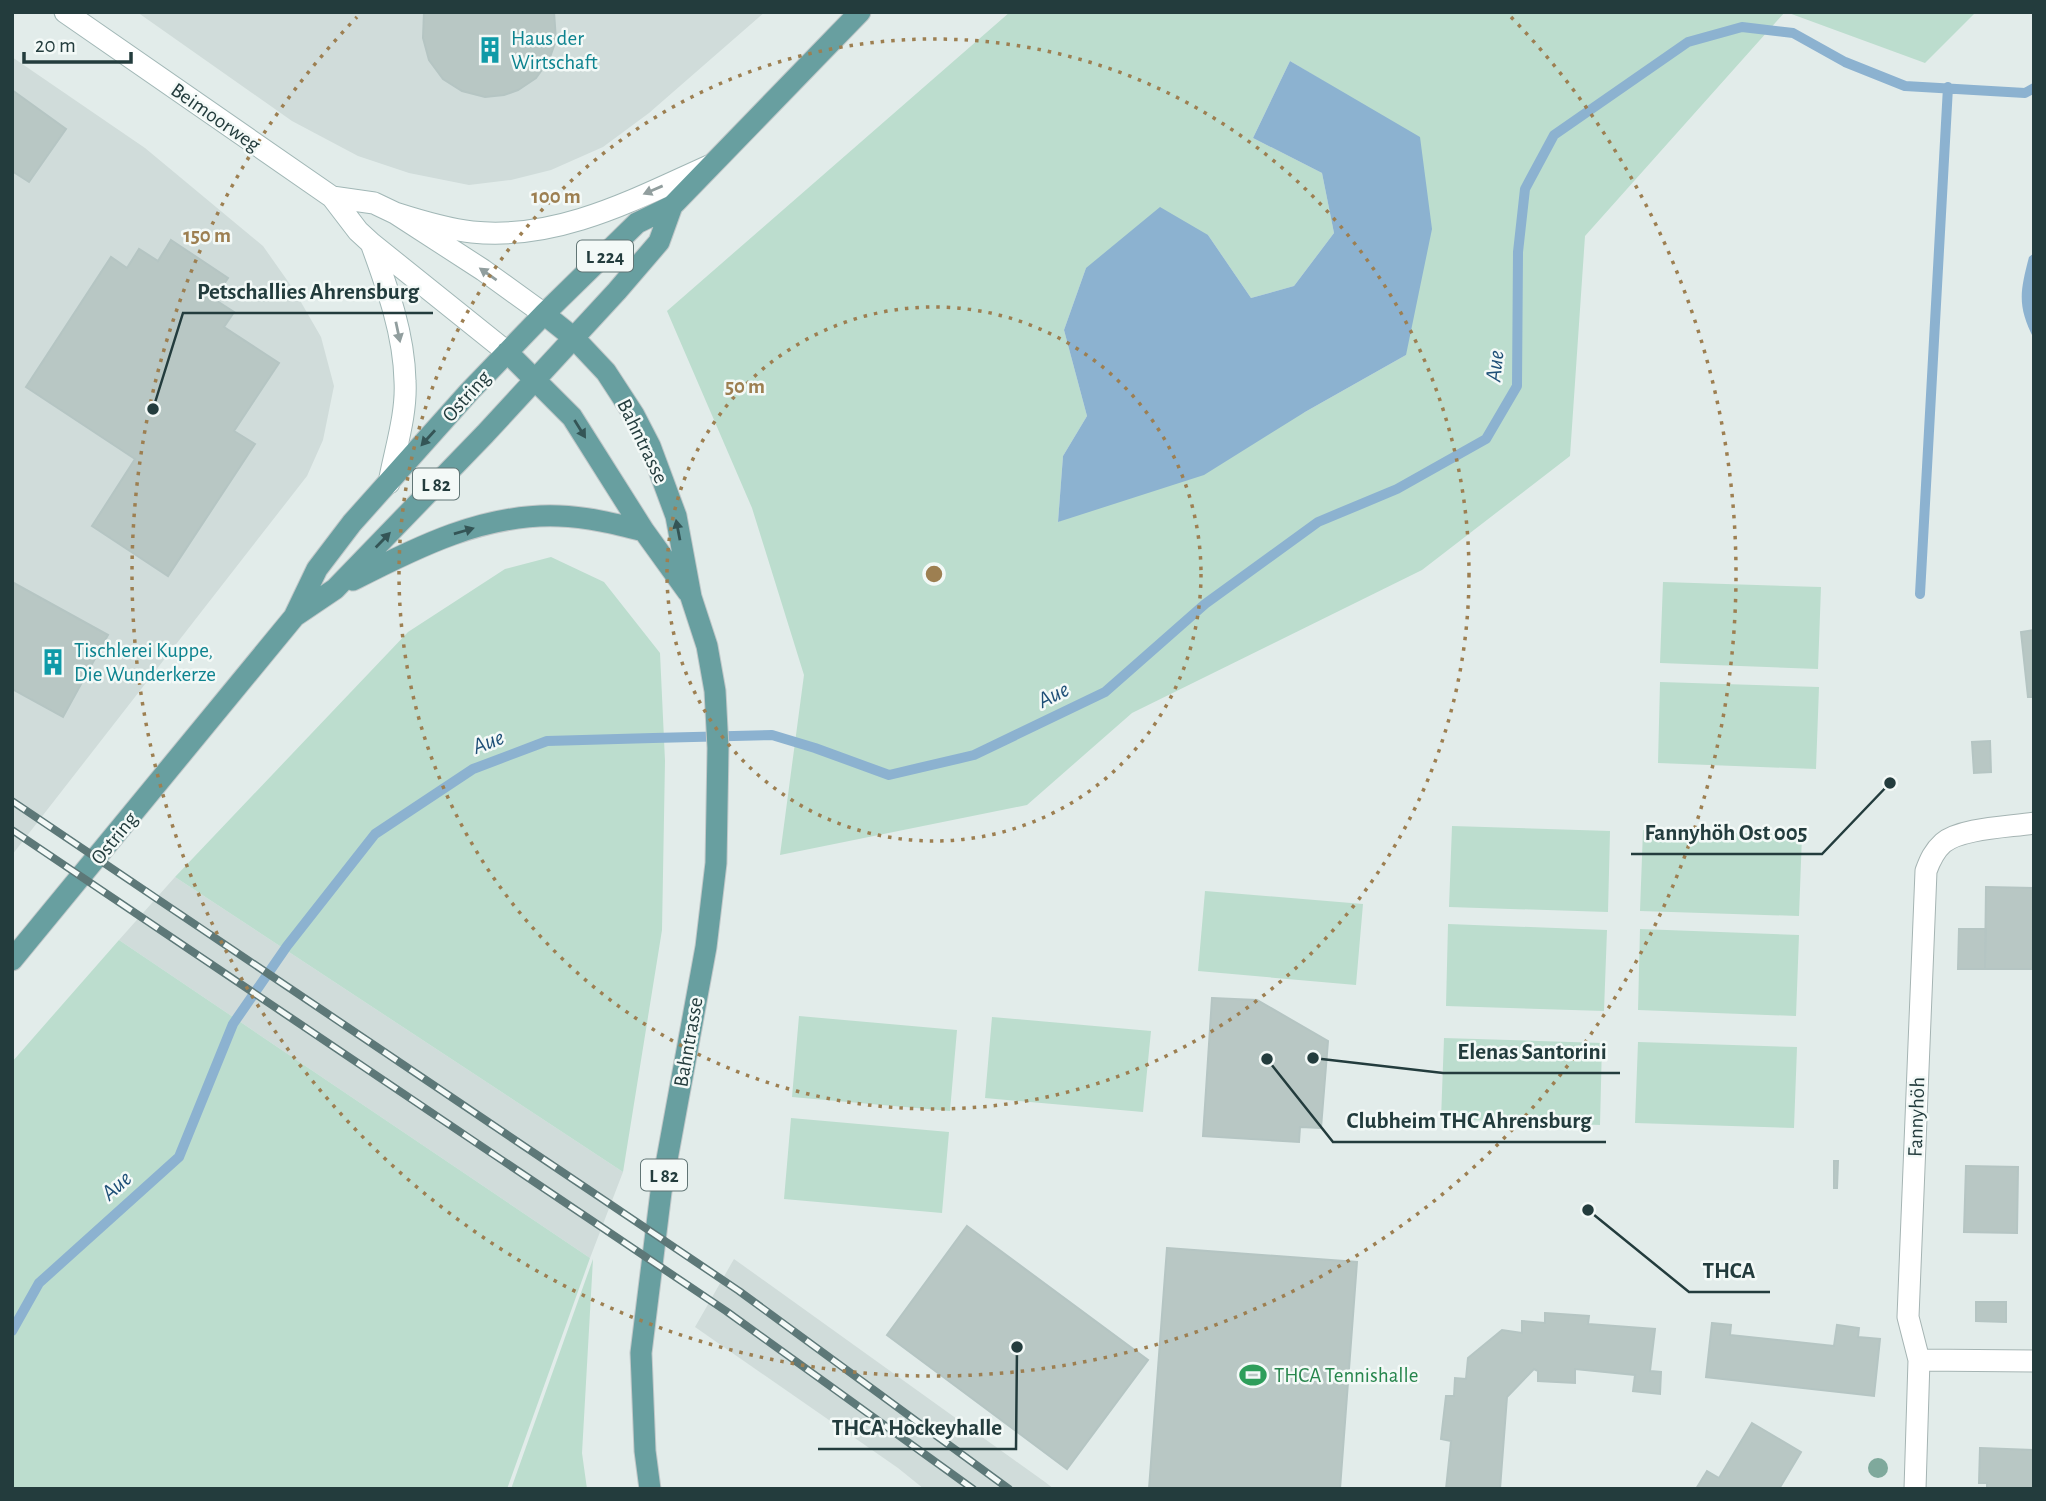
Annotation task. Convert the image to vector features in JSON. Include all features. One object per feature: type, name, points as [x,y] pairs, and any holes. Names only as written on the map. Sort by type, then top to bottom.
[{"type":"main road","name":"Beimoorweg","points":[[65,12],[332,197],[358,231],[371,243],[507,352]]},
{"type":"main road","name":"Ostring","points":[[12,960],[294,617],[317,569],[352,523],[544,314],[637,223],[672,206],[860,12]]},
{"type":"main road","points":[[395,213],[440,227],[473,232],[534,232],[582,220],[716,163]]},
{"type":"main road","name":"Beimoorweg","points":[[332,197],[374,203],[395,213],[544,314]]},
{"type":"main road","name":"Ostring","points":[[294,617],[335,589],[574,338],[659,242],[672,206]]},
{"type":"main road","points":[[371,243],[391,303],[405,382],[403,409],[388,483]]},
{"type":"main road","name":"Bahntrasse","points":[[544,314],[574,338],[606,372],[650,446],[676,516],[691,597],[707,646],[715,691],[718,748],[716,863],[706,947],[661,1192],[641,1353],[650,1489]]},
{"type":"main road","name":"Bahntrasse","points":[[507,352],[535,377],[572,417],[644,531],[691,597]]},
{"type":"main road","name":"L 82","points":[[335,589],[425,544],[466,530],[513,520],[558,516],[597,520],[644,531]]},
{"type":"main road","name":"Fannyhöh","points":[[1915,1489],[1919,1360],[1908,1317],[1926,871],[1932,855],[1944,842],[1955,836],[2034,823]]},
{"type":"main road","points":[[1919,1360],[2034,1361]]},
{"type":"shaded area","points":[[137,12],[765,12],[649,113],[603,147],[551,170],[511,180],[469,185],[409,173],[358,156],[292,121]]},
{"type":"shaded area","points":[[12,57],[145,148],[263,246],[294,290],[321,337],[334,386],[323,440],[307,476],[12,855]]},
{"type":"shaded area","points":[[175,877],[623,1172],[590,1258],[119,940]]},
{"type":"shaded area","points":[[734,1259],[1054,1489],[924,1489],[898,1468],[695,1327]]},
{"type":"green space","points":[[1010,12],[1785,12],[1585,236],[1570,456],[1422,570],[1132,713],[1027,805],[780,855],[804,675],[752,508],[667,311]],"holes":[[[1290,61],[1343,93],[1406,355],[1305,412],[1058,522],[1063,456],[1087,416],[1064,330],[1086,268],[1208,235],[1251,298],[1294,286],[1334,233],[1322,173],[1253,138]]]},
{"type":"green space","points":[[1786,12],[1976,12],[1925,63]]},
{"type":"green space","points":[[551,557],[604,582],[660,653],[665,761],[662,930],[623,1172],[175,877],[408,632],[505,569]]},
{"type":"green space","points":[[1663,582],[1821,587],[1818,669],[1660,663]]},
{"type":"green space","points":[[1660,682],[1819,687],[1816,769],[1658,763]]},
{"type":"green space","points":[[1452,826],[1610,831],[1608,912],[1449,907]]},
{"type":"green space","points":[[1643,830],[1802,835],[1799,916],[1640,911]]},
{"type":"green space","points":[[1205,891],[1363,904],[1356,985],[1198,971]]},
{"type":"green space","points":[[1448,924],[1607,930],[1604,1011],[1446,1006]]},
{"type":"green space","points":[[1640,929],[1799,935],[1796,1016],[1638,1010]]},
{"type":"green space","points":[[119,940],[590,1258],[507,1489],[12,1489],[12,1062]]},
{"type":"green space","points":[[799,1016],[957,1030],[950,1111],[792,1097]]},
{"type":"green space","points":[[992,1017],[1151,1031],[1143,1112],[985,1098]]},
{"type":"green space","points":[[1444,1038],[1602,1043],[1600,1125],[1441,1119]]},
{"type":"green space","points":[[1638,1042],[1797,1047],[1794,1128],[1635,1123]]},
{"type":"green space","points":[[791,1118],[949,1132],[942,1213],[784,1199]]},
{"type":"green space","points":[[593,1259],[582,1453],[587,1489],[511,1489]]},
{"type":"water","points":[[1290,61],[1420,137],[1432,229],[1406,355],[1305,412],[1204,475],[1058,522],[1063,456],[1087,416],[1064,330],[1086,268],[1160,207],[1208,235],[1251,298],[1294,286],[1334,233],[1322,173],[1253,138]]},
{"type":"water","points":[[2034,253],[2034,339],[2025,317],[2022,299],[2029,257]]},
{"type":"building","name":"Haus der Wirtschaft","points":[[424,12],[554,12],[556,40],[549,60],[536,78],[518,90],[485,97],[462,91],[443,79],[429,60],[423,38]]},
{"type":"building","points":[[12,90],[66,129],[29,182],[12,171]]},
{"type":"building","points":[[171,240],[228,278],[214,299],[234,312],[224,327],[279,363],[234,431],[255,444],[168,576],[92,526],[135,459],[26,387],[111,257],[127,268],[139,249],[158,261]]},
{"type":"building","name":"Tischlerei Kuppe, Die Wunderkerze","points":[[12,582],[108,635],[63,717],[12,689]]},
{"type":"building","points":[[2034,630],[2034,697],[2028,697],[2021,632]]},
{"type":"building","points":[[1990,741],[1991,772],[1974,773],[1972,742]]},
{"type":"building","points":[[1886,777],[1894,777],[1894,789],[1886,789]]},
{"type":"building","points":[[1986,887],[2033,888],[2032,969],[1985,969]]},
{"type":"building","points":[[2033,888],[2034,969],[2032,969]]},
{"type":"building","points":[[1959,929],[1986,929],[1985,969],[1958,969]]},
{"type":"building","points":[[1212,998],[1257,1000],[1328,1041],[1321,1128],[1300,1127],[1299,1142],[1203,1136]]},
{"type":"building","points":[[1834,1161],[1838,1161],[1837,1188],[1834,1188]]},
{"type":"building","points":[[1966,1166],[2018,1167],[2017,1233],[1964,1232]]},
{"type":"building","points":[[967,1226],[1148,1360],[1067,1469],[887,1335]]},
{"type":"building","name":"THCA Tennishalle","points":[[1167,1248],[1357,1262],[1340,1489],[1149,1489]]},
{"type":"building","points":[[1976,1302],[2006,1302],[2006,1322],[1976,1321]]},
{"type":"building","points":[[1545,1313],[1589,1316],[1588,1324],[1655,1329],[1650,1371],[1661,1372],[1660,1394],[1633,1391],[1635,1375],[1575,1369],[1575,1383],[1538,1381],[1538,1371],[1534,1369],[1507,1397],[1500,1489],[1446,1489],[1451,1441],[1441,1439],[1446,1396],[1454,1396],[1455,1378],[1466,1379],[1468,1358],[1502,1330],[1522,1333],[1522,1321],[1545,1323]]},
{"type":"building","points":[[1712,1323],[1731,1325],[1730,1335],[1834,1346],[1837,1325],[1859,1328],[1858,1337],[1880,1339],[1874,1396],[1706,1377]]},
{"type":"building","points":[[1752,1423],[1801,1452],[1779,1489],[1696,1489],[1707,1471],[1719,1478]]},
{"type":"building","points":[[1980,1448],[2034,1450],[2034,1489],[1987,1489],[1987,1483],[1979,1483]]},
{"type":"waterway","name":"Aue","points":[[12,1331],[39,1283],[179,1157],[233,1024],[287,946],[375,834],[473,769],[547,741],[653,738],[772,735],[889,775],[974,755],[1105,692],[1205,604],[1318,522],[1397,489],[1486,439],[1517,386],[1518,252],[1525,189],[1554,135],[1688,42],[1742,27],[1793,33],[1845,62],[1905,86],[2025,93],[2034,88]]},
{"type":"waterway","points":[[1920,594],[1948,87]]},
{"type":"railway","points":[[12,801],[739,1291],[1009,1489]]},
{"type":"railway","points":[[12,830],[726,1311],[973,1489]]},
{"type":"place","name":"Haus der Wirtschaft","points":[[490,50]]},
{"type":"place","name":"Petschallies Ahrensburg","points":[[153,409]]},
{"type":"place","name":"Tischlerei Kuppe, Die Wunderkerze","points":[[53,662]]},
{"type":"place","name":"Fannyhöh Ost 005","points":[[1890,783]]},
{"type":"place","name":"Elenas Santorini","points":[[1313,1058]]},
{"type":"place","name":"Clubheim THC Ahrensburg","points":[[1267,1059]]},
{"type":"place","name":"THCA","points":[[1588,1210]]},
{"type":"place","name":"THCA Hockeyhalle","points":[[1017,1347]]},
{"type":"place","name":"THCA Tennishalle","points":[[1253,1375]]}]
